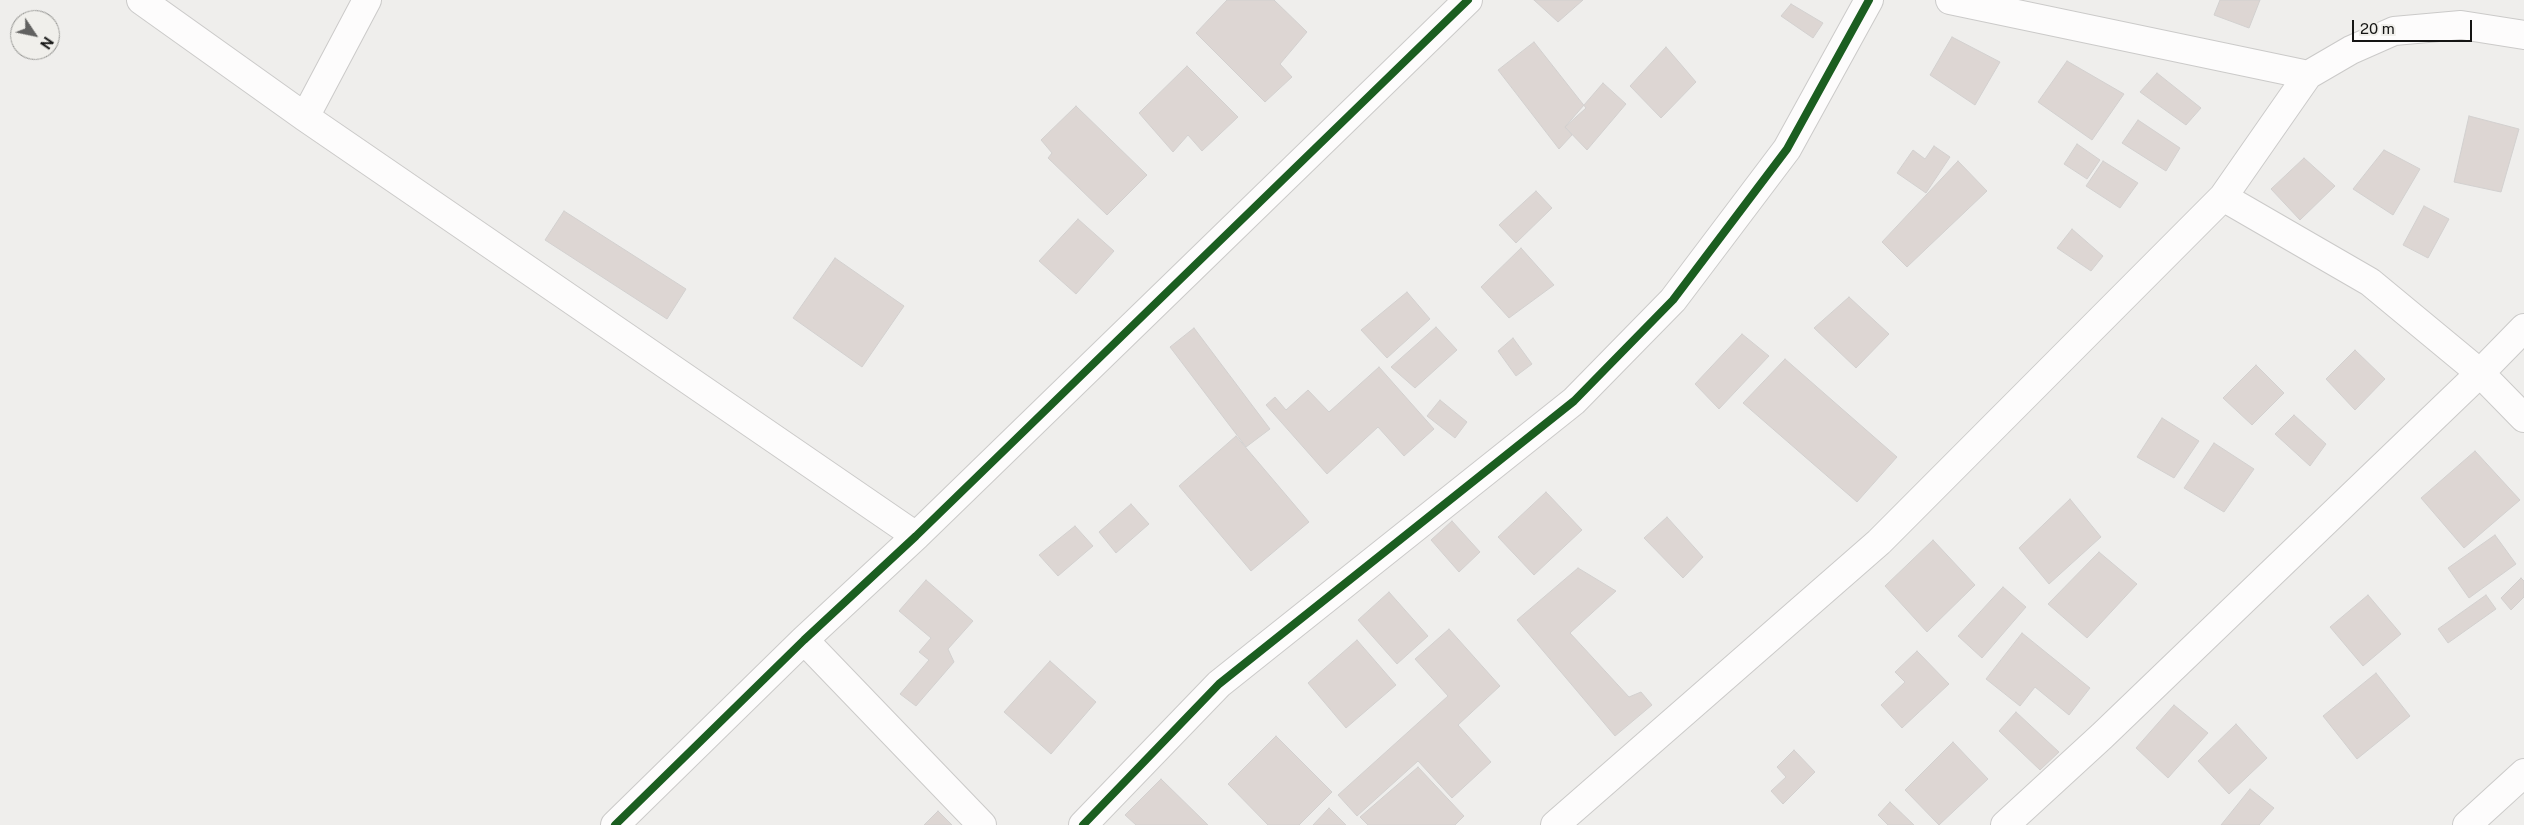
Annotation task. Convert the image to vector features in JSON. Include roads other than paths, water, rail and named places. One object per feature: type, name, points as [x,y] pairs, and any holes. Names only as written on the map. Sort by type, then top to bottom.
[{"type":"street","points":[[141,0],[305,116],[916,536]]},
{"type":"street","points":[[305,116],[367,0]]},
{"type":"street","points":[[615,825],[804,640],[916,536],[1468,0]]},
{"type":"street","points":[[1083,825],[1219,684],[1574,401],[1673,300],[1787,149],[1869,0]]},
{"type":"street","points":[[1950,0],[2308,75]]},
{"type":"street","points":[[1556,825],[1879,542],[2223,198],[2308,75],[2351,50],[2394,31],[2462,26],[2524,35]]},
{"type":"street","points":[[2223,198],[2370,282],[2480,372],[2524,418]]},
{"type":"street","points":[[2005,825],[2102,736],[2524,328]]},
{"type":"street","points":[[804,640],[982,825]]},
{"type":"street","points":[[2467,825],[2524,773]]}]
